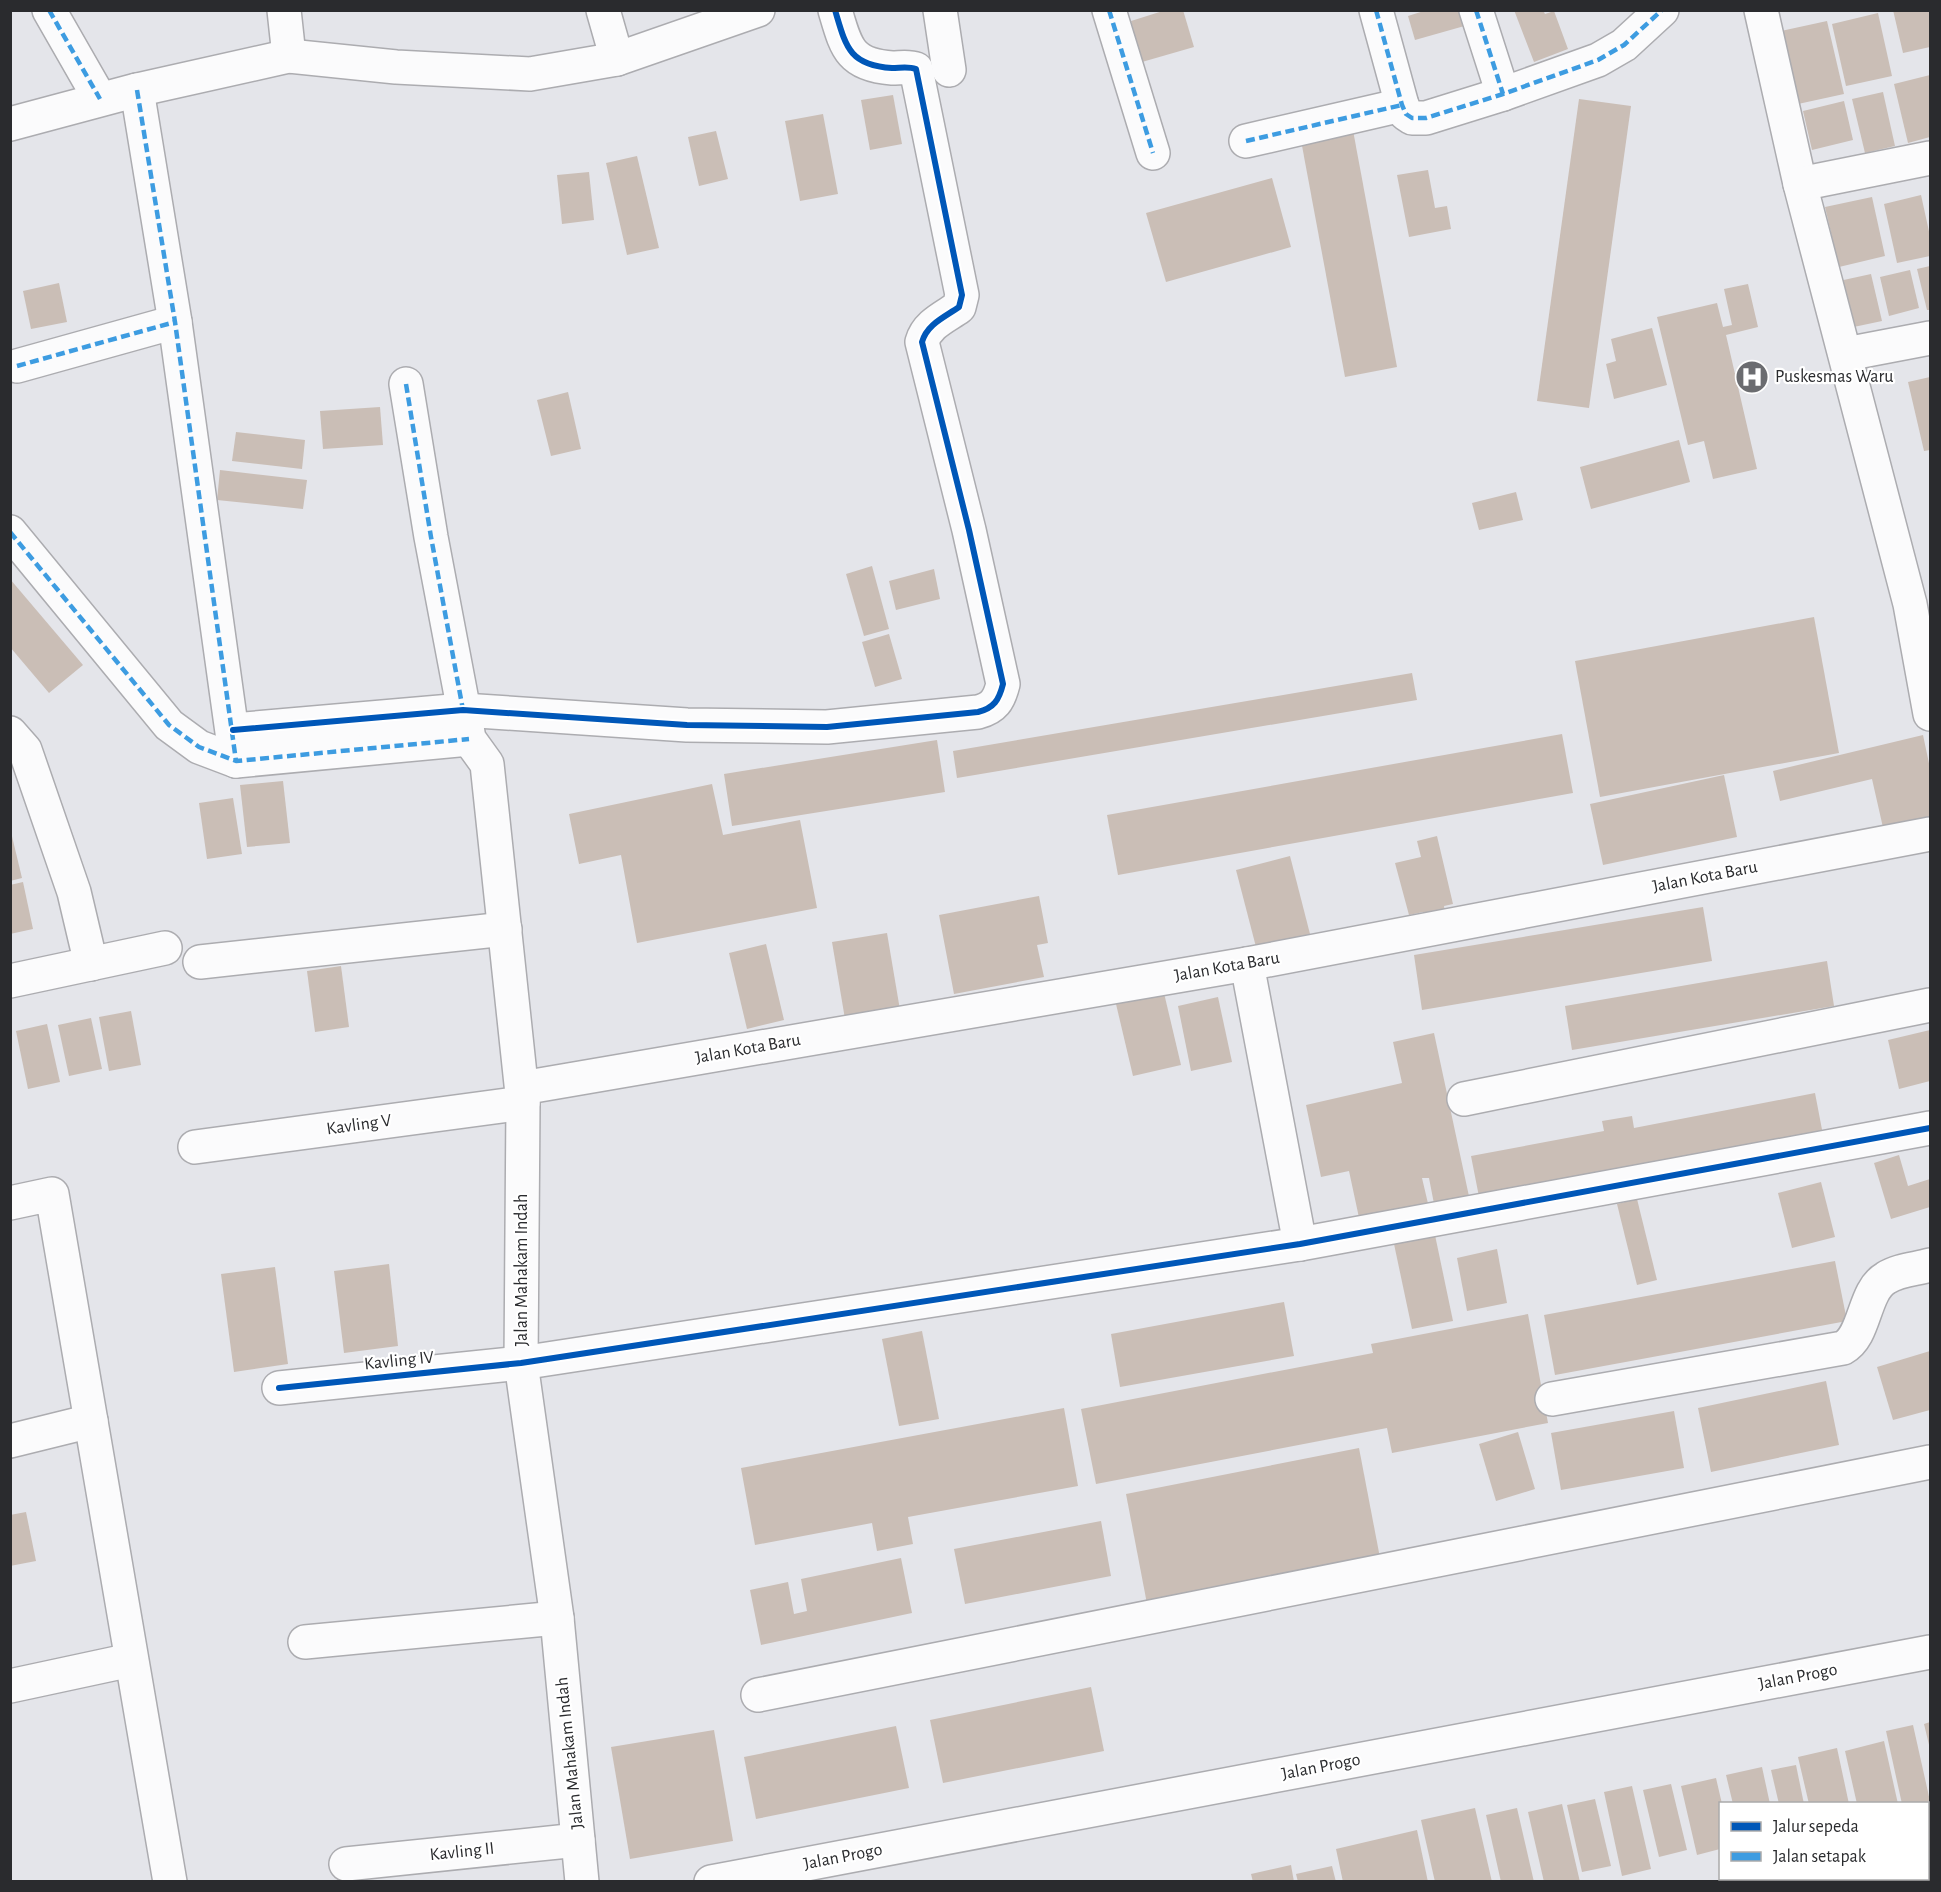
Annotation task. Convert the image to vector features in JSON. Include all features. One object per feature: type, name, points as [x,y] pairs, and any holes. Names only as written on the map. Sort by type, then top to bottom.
[{"type":"street","points":[[49,10],[100,99]]},
{"type":"street","points":[[284,10],[289,56]]},
{"type":"street","points":[[603,10],[617,59]]},
{"type":"street","points":[[10,124],[100,99],[289,56],[396,68],[530,74],[617,59],[758,10]]},
{"type":"street","points":[[10,532],[169,725],[199,747],[470,731],[687,725],[827,727],[989,709],[996,703],[1003,684],[969,530],[922,342],[924,333],[932,325],[959,307],[962,295],[916,69],[869,65],[859,59],[845,42],[835,10]]},
{"type":"street","points":[[940,10],[949,70]]},
{"type":"street","points":[[1109,10],[1153,153]]},
{"type":"street","points":[[1376,10],[1402,105],[1406,114],[1412,118],[1426,118],[1503,94],[1598,60],[1624,45],[1662,10]]},
{"type":"street","points":[[1476,10],[1503,94]]},
{"type":"street","points":[[1761,10],[1800,184],[1846,354],[1920,602],[1930,714]]},
{"type":"street","points":[[137,90],[175,322],[234,746]]},
{"type":"street","points":[[1246,141],[1402,105]]},
{"type":"street","points":[[1800,184],[1930,158]]},
{"type":"street","points":[[17,366],[175,322]]},
{"type":"street","points":[[1846,354],[1930,338]]},
{"type":"street","name":"Jalan Mahakam Indah","points":[[406,384],[430,537],[470,731],[505,928],[522,1095],[521,1363],[557,1618],[582,1881]]},
{"type":"street","points":[[15,745],[74,892],[91,964]]},
{"type":"street","name":"Jalan Kota Baru","points":[[522,1095],[1247,964],[1930,834]]},
{"type":"street","points":[[200,963],[505,928]]},
{"type":"street","points":[[10,981],[165,948]]},
{"type":"street","points":[[1247,964],[1300,1244]]},
{"type":"street","points":[[1464,1099],[1930,1005]]},
{"type":"street","name":"Kavling V","points":[[195,1147],[522,1095]]},
{"type":"street","name":"Kavling IV","points":[[279,1388],[521,1363],[1300,1244],[1930,1128]]},
{"type":"street","points":[[10,1203],[52,1194],[170,1881]]},
{"type":"street","points":[[1552,1399],[1843,1348],[1853,1339],[1879,1282],[1888,1276],[1930,1265]]},
{"type":"street","points":[[10,1441],[91,1421]]},
{"type":"street","points":[[758,1695],[1930,1462]]},
{"type":"street","points":[[305,1642],[557,1618]]},
{"type":"street","name":"Jalan Progo","points":[[711,1881],[1930,1652]]},
{"type":"street","points":[[10,1686],[131,1660]]},
{"type":"street","name":"Kavling II","points":[[346,1864],[578,1840]]},
{"type":"building","points":[[1166,10],[1183,10],[1194,47],[1142,62],[1131,21]]},
{"type":"building","points":[[1427,10],[1472,10],[1475,23],[1415,40],[1408,16]]},
{"type":"building","points":[[1514,10],[1543,10],[1545,14],[1554,11],[1568,49],[1534,62]]},
{"type":"building","points":[[1893,10],[1929,10],[1930,47],[1903,53]]},
{"type":"building","points":[[1878,13],[1892,76],[1846,86],[1832,24]]},
{"type":"building","points":[[1827,21],[1844,94],[1798,104],[1781,31]]},
{"type":"building","points":[[1930,75],[1930,137],[1908,143],[1894,84]]},
{"type":"building","points":[[1883,92],[1895,146],[1865,153],[1852,99]]},
{"type":"building","points":[[893,95],[902,144],[870,150],[861,100]]},
{"type":"building","points":[[1579,99],[1631,106],[1589,408],[1537,401]]},
{"type":"building","points":[[1844,101],[1853,140],[1812,150],[1803,111]]},
{"type":"building","points":[[823,114],[838,194],[800,201],[785,121]]},
{"type":"building","points":[[1352,125],[1397,367],[1345,377],[1300,135]]},
{"type":"building","points":[[716,131],[728,179],[699,186],[688,137]]},
{"type":"building","points":[[637,156],[659,248],[627,255],[606,163]]},
{"type":"building","points":[[1428,170],[1435,208],[1447,206],[1451,229],[1409,237],[1397,175]]},
{"type":"building","points":[[589,172],[594,220],[562,224],[557,175]]},
{"type":"building","points":[[1272,178],[1291,247],[1166,282],[1146,213]]},
{"type":"building","points":[[1921,195],[1930,236],[1930,256],[1897,263],[1884,204]]},
{"type":"building","points":[[1872,197],[1885,256],[1839,267],[1825,207]]},
{"type":"building","points":[[1930,266],[1930,310],[1927,310],[1917,269]]},
{"type":"building","points":[[1910,270],[1919,308],[1889,316],[1880,277]]},
{"type":"building","points":[[1871,274],[1882,321],[1849,328],[1839,281]]},
{"type":"building","points":[[59,283],[67,322],[31,329],[23,291]]},
{"type":"building","points":[[1748,284],[1758,327],[1726,335],[1757,469],[1713,479],[1704,441],[1688,445],[1657,317],[1717,303],[1723,327],[1732,325],[1724,289]]},
{"type":"building","points":[[1652,328],[1667,385],[1614,399],[1606,364],[1616,361],[1611,339]]},
{"type":"building","points":[[1930,377],[1930,450],[1924,451],[1908,382]]},
{"type":"building","points":[[568,392],[581,449],[551,456],[537,400]]},
{"type":"building","points":[[380,407],[383,445],[323,449],[320,411]]},
{"type":"building","points":[[236,432],[305,440],[302,469],[232,461]]},
{"type":"building","points":[[1679,440],[1690,482],[1591,509],[1580,467]]},
{"type":"building","points":[[220,470],[307,480],[303,509],[217,500]]},
{"type":"building","points":[[1516,492],[1523,520],[1479,530],[1472,503]]},
{"type":"building","points":[[872,566],[889,629],[864,636],[846,574]]},
{"type":"building","points":[[934,569],[940,599],[896,610],[889,581]]},
{"type":"building","points":[[10,579],[83,665],[49,693],[10,647]]},
{"type":"building","points":[[1814,617],[1839,753],[1600,797],[1575,661]]},
{"type":"building","points":[[889,634],[902,679],[875,687],[862,642]]},
{"type":"building","points":[[1412,673],[1417,700],[957,778],[953,751]]},
{"type":"building","points":[[1562,734],[1573,793],[1118,875],[1107,815]]},
{"type":"building","points":[[1923,735],[1930,768],[1930,821],[1884,832],[1872,779],[1780,801],[1773,771]]},
{"type":"building","points":[[937,740],[945,792],[732,826],[724,774]]},
{"type":"building","points":[[1724,775],[1737,837],[1603,865],[1590,804]]},
{"type":"building","points":[[283,781],[290,843],[247,847],[240,785]]},
{"type":"building","points":[[712,784],[723,835],[800,820],[817,908],[637,943],[621,855],[579,864],[569,814]]},
{"type":"building","points":[[233,798],[242,854],[207,859],[199,803]]},
{"type":"building","points":[[10,828],[22,878],[10,881]]},
{"type":"building","points":[[1437,836],[1453,904],[1444,906],[1445,913],[1424,918],[1423,912],[1409,915],[1395,863],[1421,857],[1417,841]]},
{"type":"building","points":[[1290,856],[1310,934],[1256,947],[1236,870]]},
{"type":"building","points":[[23,882],[33,929],[10,934],[10,885]]},
{"type":"building","points":[[1039,896],[1048,943],[1037,945],[1044,977],[954,994],[939,915]]},
{"type":"building","points":[[1703,907],[1712,961],[1422,1010],[1414,955]]},
{"type":"building","points":[[887,933],[900,1010],[845,1019],[832,942]]},
{"type":"building","points":[[766,944],[784,1020],[747,1029],[729,953]]},
{"type":"building","points":[[1827,961],[1834,1006],[1572,1050],[1565,1006]]},
{"type":"building","points":[[341,966],[349,1027],[315,1032],[307,971]]},
{"type":"building","points":[[1164,993],[1181,1065],[1133,1076],[1116,1004]]},
{"type":"building","points":[[1218,997],[1232,1062],[1191,1071],[1178,1006]]},
{"type":"building","points":[[131,1011],[141,1065],[109,1071],[99,1017]]},
{"type":"building","points":[[91,1018],[102,1069],[69,1076],[58,1025]]},
{"type":"building","points":[[47,1024],[60,1082],[28,1089],[16,1031]]},
{"type":"building","points":[[1930,1030],[1930,1081],[1899,1089],[1888,1040]]},
{"type":"building","points":[[1434,1033],[1470,1201],[1435,1209],[1429,1178],[1422,1178],[1430,1212],[1361,1227],[1349,1171],[1321,1177],[1306,1105],[1402,1083],[1393,1042]]},
{"type":"building","points":[[1815,1093],[1824,1140],[1481,1207],[1471,1156],[1604,1131],[1602,1121],[1632,1116],[1634,1128]]},
{"type":"building","points":[[1899,1155],[1908,1186],[1930,1179],[1930,1207],[1891,1219],[1874,1163]]},
{"type":"building","points":[[1821,1182],[1835,1237],[1792,1248],[1778,1193]]},
{"type":"building","points":[[1637,1199],[1657,1280],[1637,1285],[1617,1204]]},
{"type":"building","points":[[1435,1235],[1453,1321],[1412,1329],[1394,1244]]},
{"type":"building","points":[[1497,1249],[1507,1303],[1467,1311],[1457,1258]]},
{"type":"building","points":[[1835,1261],[1847,1321],[1555,1375],[1544,1315]]},
{"type":"building","points":[[389,1264],[398,1346],[344,1353],[334,1271]]},
{"type":"building","points":[[275,1267],[288,1364],[234,1372],[221,1274]]},
{"type":"building","points":[[1284,1302],[1294,1356],[1120,1387],[1111,1334]]},
{"type":"building","points":[[1528,1314],[1548,1423],[1392,1453],[1387,1428],[1096,1484],[1081,1409],[1373,1353],[1371,1344]]},
{"type":"building","points":[[922,1331],[939,1419],[899,1426],[882,1339]]},
{"type":"building","points":[[1930,1351],[1930,1410],[1893,1420],[1877,1367]]},
{"type":"building","points":[[1826,1381],[1839,1445],[1711,1472],[1698,1408]]},
{"type":"building","points":[[1064,1408],[1078,1486],[908,1517],[913,1544],[877,1551],[872,1523],[755,1545],[741,1468]]},
{"type":"building","points":[[1674,1411],[1684,1468],[1561,1490],[1551,1433]]},
{"type":"building","points":[[1518,1432],[1535,1489],[1496,1501],[1479,1444]]},
{"type":"building","points":[[1359,1448],[1381,1563],[1148,1609],[1126,1494]]},
{"type":"building","points":[[26,1512],[36,1561],[10,1566],[10,1515]]},
{"type":"building","points":[[1101,1521],[1111,1576],[965,1604],[954,1549]]},
{"type":"building","points":[[901,1558],[912,1613],[761,1645],[750,1590],[788,1582],[794,1614],[807,1611],[801,1579]]},
{"type":"building","points":[[1091,1687],[1104,1751],[943,1783],[930,1720]]},
{"type":"building","points":[[1930,1722],[1930,1749],[1924,1724]]},
{"type":"building","points":[[1913,1725],[1930,1801],[1902,1802],[1886,1731]]},
{"type":"building","points":[[896,1726],[909,1788],[756,1819],[744,1757]]},
{"type":"building","points":[[714,1730],[733,1841],[630,1859],[611,1747]]},
{"type":"building","points":[[1884,1741],[1898,1802],[1857,1802],[1845,1751]]},
{"type":"building","points":[[1837,1748],[1849,1802],[1809,1802],[1798,1757]]},
{"type":"building","points":[[1796,1765],[1804,1802],[1779,1802],[1771,1770]]},
{"type":"building","points":[[1762,1767],[1770,1802],[1733,1802],[1726,1775]]},
{"type":"building","points":[[1716,1778],[1722,1802],[1719,1802],[1719,1849],[1697,1855],[1681,1786]]},
{"type":"building","points":[[1671,1784],[1687,1850],[1659,1857],[1643,1790]]},
{"type":"building","points":[[1632,1786],[1651,1869],[1622,1876],[1604,1792]]},
{"type":"building","points":[[1595,1799],[1611,1866],[1582,1872],[1567,1805]]},
{"type":"building","points":[[1562,1804],[1580,1882],[1544,1882],[1528,1812]]},
{"type":"building","points":[[1475,1808],[1492,1882],[1435,1882],[1421,1820]]},
{"type":"building","points":[[1517,1808],[1534,1882],[1501,1882],[1486,1815]]},
{"type":"building","points":[[1417,1830],[1428,1882],[1343,1882],[1336,1849]]},
{"type":"building","points":[[1291,1865],[1294,1882],[1253,1882],[1251,1874]]},
{"type":"building","points":[[1332,1866],[1336,1882],[1298,1882],[1296,1874]]},
{"type":"marked path","points":[[49,10],[100,99]]},
{"type":"marked path","points":[[1109,10],[1153,153]]},
{"type":"marked path","points":[[1376,10],[1402,105],[1406,114],[1412,118],[1426,118],[1503,94],[1598,60],[1624,45],[1662,10]]},
{"type":"marked path","points":[[1476,10],[1503,94]]},
{"type":"marked path","points":[[137,90],[175,322],[236,761]]},
{"type":"marked path","points":[[1246,141],[1402,105]]},
{"type":"marked path","points":[[17,366],[175,322]]},
{"type":"marked path","points":[[406,384],[463,710]]},
{"type":"marked path","points":[[10,532],[169,725],[199,747],[236,761],[469,739]]},
{"type":"cycle path","points":[[233,730],[463,710],[687,725],[827,727],[978,712],[995,702],[1003,684],[969,530],[922,342],[932,326],[959,307],[962,295],[916,69],[878,66],[858,58],[842,34],[835,10]]},
{"type":"cycle path","points":[[279,1388],[521,1363],[1300,1244],[1930,1128]]},
{"type":"place","name":"Puskesmas Waru","points":[[1752,377]]}]
